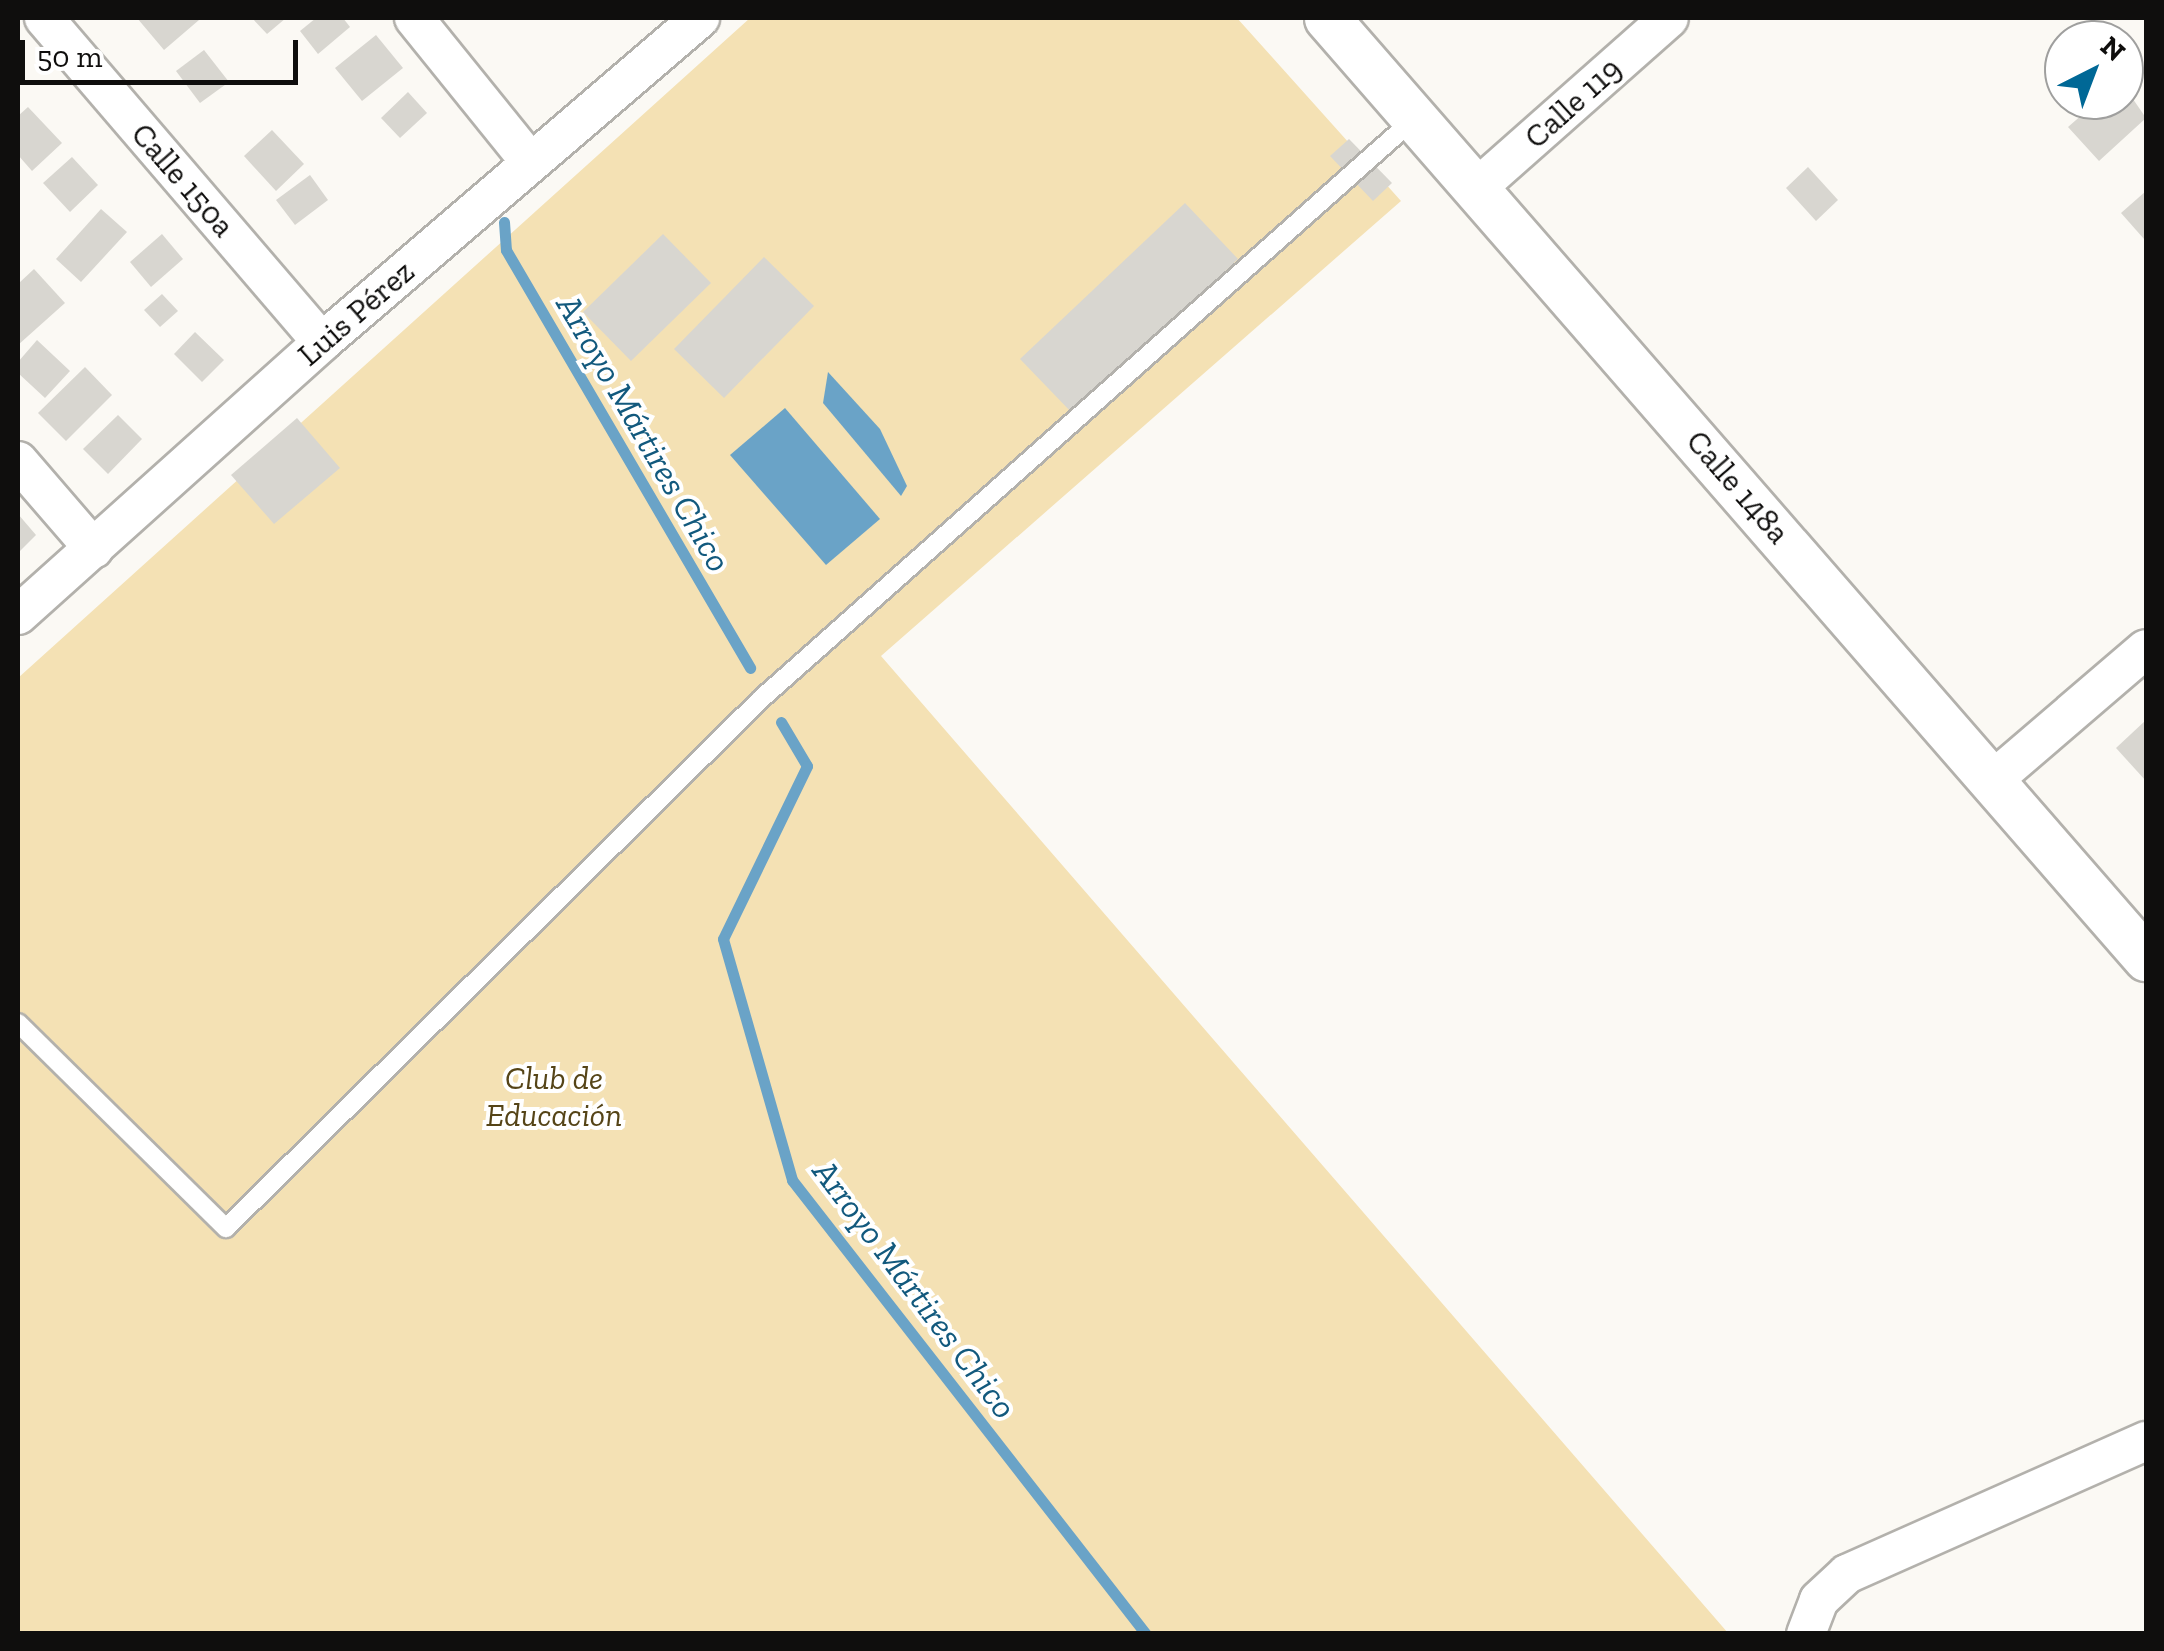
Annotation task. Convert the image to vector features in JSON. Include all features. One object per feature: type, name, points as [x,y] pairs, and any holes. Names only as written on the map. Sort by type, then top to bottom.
[{"type":"street","name":"Calle 150a","points":[[44,18],[322,342]]},
{"type":"street","points":[[414,18],[530,162]]},
{"type":"street","name":"Luis Pérez","points":[[18,615],[322,342],[700,18]]},
{"type":"street","name":"Calle 148a","points":[[1327,18],[2146,958]]},
{"type":"street","name":"Calle 119","points":[[1477,188],[1669,18]]},
{"type":"street","points":[[18,461],[94,550]]},
{"type":"street","points":[[1993,780],[2146,649]]},
{"type":"street","points":[[1806,1634],[1818,1600],[1847,1574],[2146,1441]]},
{"type":"lane","points":[[18,1023],[226,1228],[762,698],[1415,118]]},
{"type":"green space","name":"Club de Educación","points":[[750,18],[1237,18],[1401,201],[881,656],[1728,1633],[18,1633],[18,678]]},
{"type":"water","points":[[828,372],[880,429],[907,486],[901,496],[823,403]]},
{"type":"water","points":[[785,408],[880,519],[826,565],[730,455]]},
{"type":"building","points":[[137,18],[197,18],[199,20],[164,50]]},
{"type":"building","points":[[252,18],[286,18],[267,34]]},
{"type":"building","points":[[316,18],[343,18],[350,27],[318,54],[300,31]]},
{"type":"building","points":[[376,35],[403,68],[362,101],[335,68]]},
{"type":"building","points":[[204,50],[229,82],[200,103],[176,71]]},
{"type":"building","points":[[408,92],[427,113],[400,138],[381,118]]},
{"type":"building","points":[[28,107],[62,143],[32,171],[18,155],[18,116]]},
{"type":"building","points":[[2076,120],[2144,120],[2099,161],[2068,127]]},
{"type":"building","points":[[272,130],[304,164],[276,191],[244,156]]},
{"type":"building","points":[[1349,139],[1392,183],[1373,201],[1330,156]]},
{"type":"building","points":[[72,157],[98,185],[70,212],[43,183]]},
{"type":"building","points":[[1808,167],[1838,200],[1816,221],[1786,188]]},
{"type":"building","points":[[310,175],[328,200],[295,225],[276,200]]},
{"type":"building","points":[[2146,191],[2146,237],[2144,239],[2121,213]]},
{"type":"building","points":[[1185,203],[1238,259],[1074,415],[1020,359]]},
{"type":"building","points":[[101,209],[127,232],[81,282],[56,259]]},
{"type":"building","points":[[162,234],[183,259],[151,287],[130,262]]},
{"type":"building","points":[[663,234],[711,283],[631,361],[583,312]]},
{"type":"building","points":[[764,257],[814,306],[724,398],[674,349]]},
{"type":"building","points":[[34,269],[65,303],[18,345],[18,284]]},
{"type":"building","points":[[162,294],[178,311],[160,327],[144,310]]},
{"type":"building","points":[[195,332],[224,360],[202,382],[174,354]]},
{"type":"building","points":[[37,340],[70,371],[45,398],[18,373],[18,362]]},
{"type":"building","points":[[85,367],[112,395],[66,441],[38,413]]},
{"type":"building","points":[[118,415],[142,439],[108,474],[83,449]]},
{"type":"building","points":[[297,418],[340,468],[274,524],[231,475]]},
{"type":"building","points":[[18,514],[36,535],[18,553]]},
{"type":"building","points":[[2146,720],[2146,781],[2116,748]]},
{"type":"waterway","name":"Arroyo Mártires Chico","points":[[504,222],[506,250],[750,668]]},
{"type":"waterway","name":"Arroyo Mártires Chico","points":[[781,722],[807,766],[723,939],[792,1180],[1146,1634]]}]
